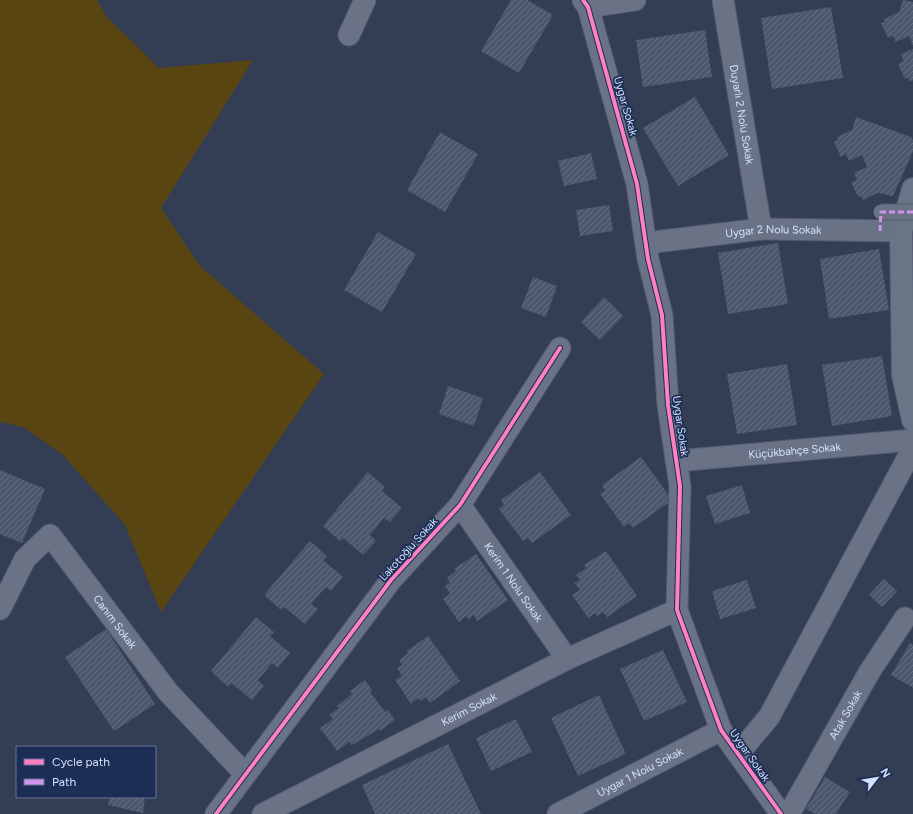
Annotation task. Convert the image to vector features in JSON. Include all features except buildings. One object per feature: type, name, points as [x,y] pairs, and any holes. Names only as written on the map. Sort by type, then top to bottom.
[{"type":"main road","points":[[913,189],[901,231],[903,375],[913,420]]},
{"type":"street","points":[[349,35],[365,0]]},
{"type":"street","points":[[585,4],[635,0]]},
{"type":"street","name":"Duyarlı 2 Nolu Sokak","points":[[723,0],[761,228]]},
{"type":"street","name":"Uygar Sokak","points":[[585,4],[637,184],[648,259],[662,315],[668,405],[680,486],[677,610],[721,730],[781,814]]},
{"type":"street","points":[[881,212],[913,212]]},
{"type":"street","name":"Uygar 2 Nolu Sokak","points":[[646,243],[761,228],[901,231]]},
{"type":"street","name":"Lakotoğlu Sokak","points":[[216,814],[391,580],[460,505],[560,348]]},
{"type":"street","name":"Küçükbahçe Sokak","points":[[676,461],[913,440]]},
{"type":"street","points":[[738,754],[769,717],[913,448]]},
{"type":"street","name":"Kerim 1 Nolu Sokak","points":[[460,505],[567,659]]},
{"type":"street","name":"Canım Sokak","points":[[0,609],[24,559],[50,535],[168,692],[245,774]]},
{"type":"street","name":"Kerim Sokak","points":[[263,814],[567,659],[677,610]]},
{"type":"street","name":"Atak Sokak","points":[[789,814],[870,671],[905,618]]},
{"type":"street","name":"Uygar 1 Nolu Sokak","points":[[558,814],[721,730]]},
{"type":"shaded area","points":[[0,0],[97,0],[107,17],[159,68],[253,60],[161,208],[200,266],[324,374],[161,612],[125,525],[63,455],[23,427],[0,422]]},
{"type":"marked path","points":[[880,231],[881,212],[913,212]]},
{"type":"cycle path","points":[[583,0],[588,7],[637,184],[648,259],[662,315],[668,405],[680,486],[677,610],[721,730],[781,814]]},
{"type":"cycle path","points":[[216,814],[391,580],[460,505],[560,348]]}]
